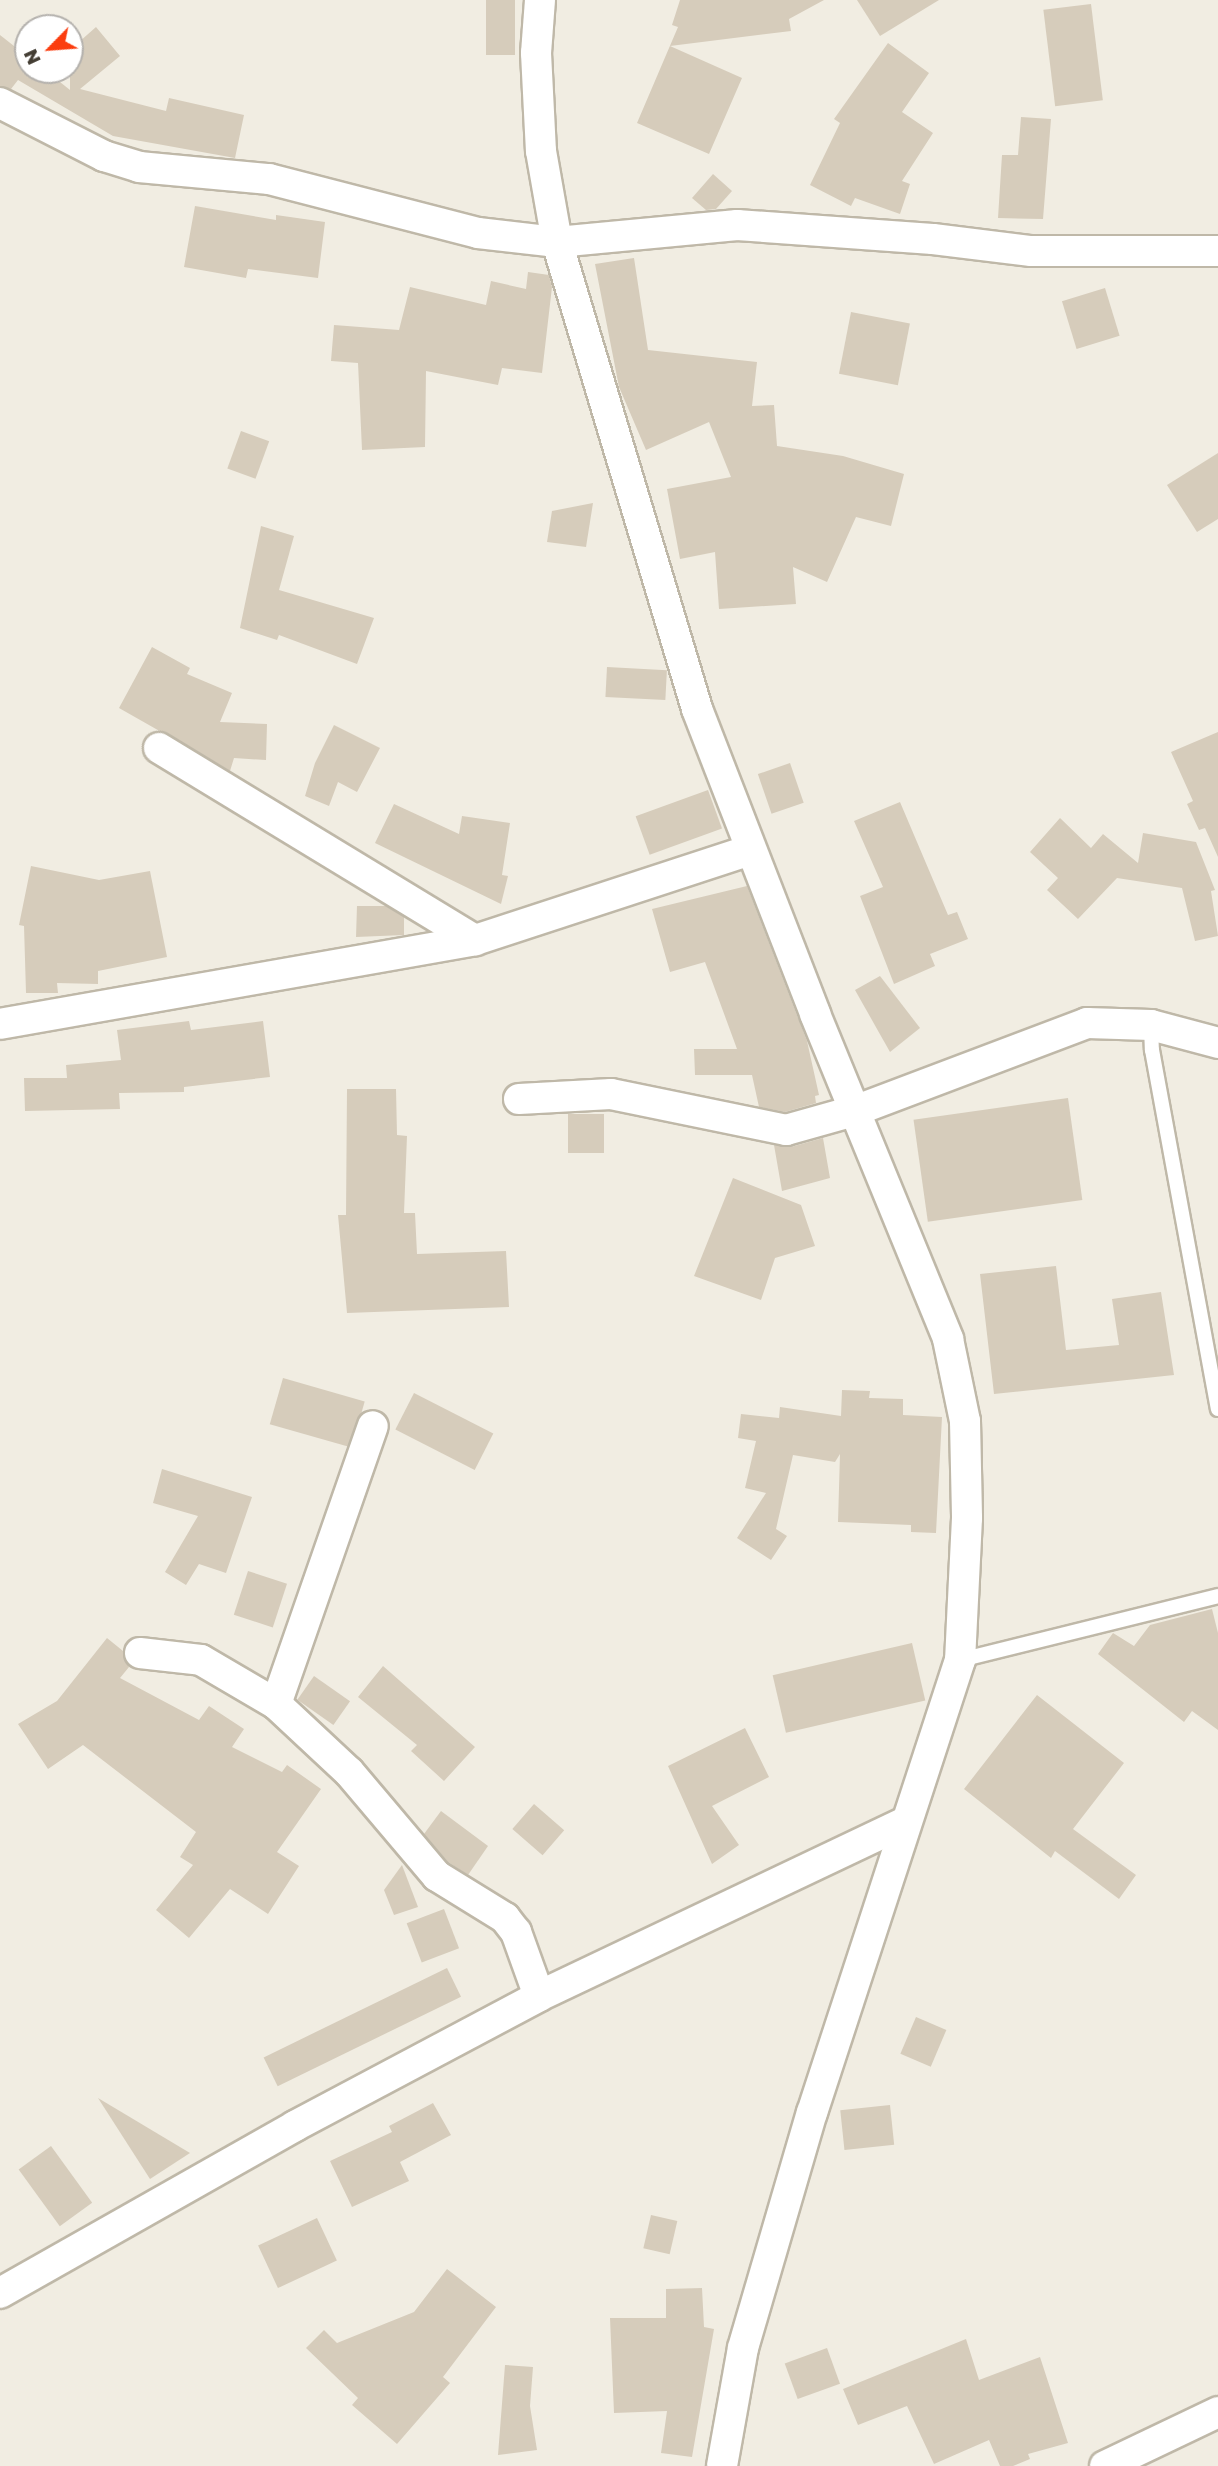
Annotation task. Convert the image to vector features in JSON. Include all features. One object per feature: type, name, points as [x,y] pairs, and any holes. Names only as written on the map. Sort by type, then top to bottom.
[{"type":"street","points":[[540,0],[536,53],[541,151],[557,242],[696,709],[948,1339],[962,1394],[967,1518],[960,1660],[812,2112],[743,2348],[722,2466]]},
{"type":"street","points":[[0,103],[104,156],[139,167],[269,179],[478,233],[557,242],[737,225],[933,239],[1031,251],[1218,251]]},
{"type":"street","points":[[159,748],[475,940]]},
{"type":"street","points":[[0,1024],[475,940],[751,850]]},
{"type":"street","points":[[519,1099],[611,1094],[772,1130],[799,1128],[857,1110],[1063,1029],[1087,1023],[1151,1026],[1218,1043]]},
{"type":"street","points":[[276,1704],[373,1426]]},
{"type":"street","points":[[140,1653],[201,1660],[276,1704],[349,1772],[437,1876],[505,1918],[516,1932],[539,1996]]},
{"type":"street","points":[[0,2293],[295,2126],[539,1996],[905,1822]]},
{"type":"street","points":[[1105,2466],[1218,2412]]},
{"type":"lane","points":[[1151,1026],[1152,1050],[1218,1409]]},
{"type":"lane","points":[[960,1660],[1218,1596]]},
{"type":"building","points":[[486,0],[515,0],[515,55],[486,55]]},
{"type":"building","points":[[680,0],[824,0],[789,19],[791,31],[670,46],[742,78],[709,154],[637,123],[678,27],[672,25]]},
{"type":"building","points":[[857,0],[939,0],[880,36]]},
{"type":"building","points":[[1091,4],[1103,100],[1055,106],[1043,10]]},
{"type":"building","points":[[96,27],[120,56],[80,89],[166,111],[169,98],[244,115],[235,158],[113,136],[25,84],[62,84],[70,90],[70,84],[84,84],[84,38]]},
{"type":"building","points":[[0,35],[14,46],[15,84],[11,89],[0,86]]},
{"type":"building","points":[[888,43],[929,73],[902,112],[933,133],[902,181],[910,184],[900,214],[855,198],[851,206],[810,185],[840,123],[834,119]]},
{"type":"building","points":[[1021,117],[1051,119],[1043,219],[998,218],[1002,155],[1018,155]]},
{"type":"building","points":[[713,174],[732,191],[716,209],[706,210],[692,198]]},
{"type":"building","points":[[195,206],[276,220],[276,215],[325,222],[318,278],[248,269],[246,278],[184,267]]},
{"type":"building","points":[[634,258],[648,350],[757,362],[752,406],[774,405],[777,446],[843,456],[904,474],[891,526],[856,517],[827,582],[793,567],[796,604],[719,609],[715,552],[680,559],[667,489],[731,477],[709,422],[646,450],[619,387],[595,264]]},
{"type":"building","points":[[528,272],[549,275],[552,287],[542,373],[502,368],[498,385],[426,371],[425,447],[362,450],[358,363],[331,361],[334,325],[399,330],[410,287],[486,305],[491,281],[526,289]]},
{"type":"building","points":[[1105,288],[1120,336],[1077,349],[1062,301]]},
{"type":"building","points":[[851,312],[910,323],[898,385],[839,374]]},
{"type":"building","points":[[241,431],[269,441],[256,479],[227,469]]},
{"type":"building","points":[[1218,453],[1218,519],[1197,532],[1167,485]]},
{"type":"building","points":[[593,503],[586,547],[547,542],[552,511]]},
{"type":"building","points":[[261,526],[294,536],[279,590],[374,618],[357,664],[279,635],[277,640],[240,628]]},
{"type":"building","points":[[152,647],[190,668],[187,674],[232,693],[220,722],[267,724],[266,760],[234,758],[230,771],[119,708]]},
{"type":"building","points":[[607,667],[667,670],[665,700],[605,697]]},
{"type":"building","points":[[334,725],[380,748],[357,792],[338,782],[329,806],[305,796],[315,763]]},
{"type":"building","points":[[1218,732],[1218,857],[1205,828],[1199,830],[1187,804],[1193,801],[1171,752]]},
{"type":"building","points":[[790,763],[804,803],[772,814],[758,774]]},
{"type":"building","points":[[708,790],[722,829],[650,855],[636,816]]},
{"type":"building","points":[[900,802],[948,915],[957,912],[968,939],[930,954],[935,966],[894,984],[860,896],[883,887],[854,821]]},
{"type":"building","points":[[394,804],[459,834],[462,816],[510,823],[502,875],[508,876],[501,904],[375,843]]},
{"type":"building","points":[[1060,818],[1091,848],[1103,834],[1138,863],[1143,833],[1196,842],[1215,890],[1211,891],[1218,936],[1195,941],[1182,888],[1117,878],[1078,919],[1047,890],[1058,878],[1030,852]]},
{"type":"building","points":[[31,866],[99,880],[150,871],[167,957],[98,971],[98,984],[57,983],[58,993],[26,993],[24,926],[19,925]]},
{"type":"building","points":[[747,886],[807,1041],[819,1095],[815,1096],[816,1103],[785,1112],[759,1107],[752,1075],[695,1075],[694,1049],[737,1049],[705,962],[670,972],[652,909]]},
{"type":"building","points":[[357,906],[386,906],[404,917],[404,935],[356,937]]},
{"type":"building","points":[[880,976],[920,1028],[890,1052],[855,990]]},
{"type":"building","points":[[189,1021],[191,1030],[263,1021],[270,1077],[184,1087],[184,1092],[119,1093],[120,1109],[25,1111],[24,1078],[67,1078],[66,1065],[121,1060],[117,1030]]},
{"type":"building","points":[[347,1089],[396,1089],[397,1135],[407,1136],[404,1213],[415,1213],[417,1254],[506,1251],[509,1307],[347,1313],[338,1215],[346,1215]]},
{"type":"building","points":[[1068,1098],[1082,1200],[928,1222],[914,1120]]},
{"type":"building","points":[[568,1114],[604,1114],[604,1153],[568,1153]]},
{"type":"building","points":[[823,1138],[830,1178],[782,1191],[774,1145],[791,1147]]},
{"type":"building","points":[[733,1178],[801,1205],[815,1246],[775,1258],[761,1300],[694,1276]]},
{"type":"building","points":[[1056,1266],[1066,1350],[1119,1345],[1112,1299],[1161,1292],[1174,1375],[994,1394],[980,1274]]},
{"type":"building","points":[[283,1378],[365,1401],[351,1448],[270,1424]]},
{"type":"building","points":[[842,1390],[870,1391],[869,1398],[903,1399],[903,1415],[942,1417],[936,1533],[911,1532],[911,1525],[838,1522],[840,1454],[835,1462],[793,1455],[776,1529],[787,1536],[771,1560],[737,1538],[766,1493],[745,1488],[756,1441],[738,1438],[741,1414],[779,1418],[780,1407],[841,1416]]},
{"type":"building","points":[[414,1393],[493,1433],[475,1470],[395,1430]]},
{"type":"building","points":[[162,1469],[252,1497],[226,1573],[199,1564],[186,1585],[165,1572],[198,1516],[153,1503]]},
{"type":"building","points":[[248,1571],[287,1584],[273,1627],[234,1615]]},
{"type":"building","points":[[1212,1609],[1218,1633],[1218,1730],[1192,1711],[1184,1722],[1098,1654],[1113,1633],[1134,1646],[1150,1625]]},
{"type":"building","points":[[107,1638],[123,1651],[129,1667],[120,1678],[199,1720],[209,1706],[244,1729],[232,1747],[282,1772],[287,1765],[321,1789],[277,1852],[299,1866],[268,1914],[230,1889],[189,1938],[156,1910],[193,1865],[180,1857],[196,1832],[83,1745],[48,1769],[18,1724],[57,1701]]},
{"type":"building","points":[[912,1643],[925,1700],[786,1733],[773,1675]]},
{"type":"building","points":[[383,1666],[475,1747],[444,1781],[411,1751],[417,1745],[358,1697]]},
{"type":"building","points":[[314,1676],[350,1701],[333,1725],[297,1700]]},
{"type":"building","points":[[1037,1695],[1124,1763],[1073,1829],[1136,1875],[1119,1899],[1055,1851],[1051,1858],[964,1789]]},
{"type":"building","points":[[745,1728],[769,1777],[712,1806],[739,1845],[712,1864],[668,1766]]},
{"type":"building","points":[[534,1804],[564,1830],[543,1855],[512,1829]]},
{"type":"building","points":[[441,1811],[488,1846],[468,1875],[448,1862],[424,1834]]},
{"type":"building","points":[[402,1865],[418,1907],[394,1915],[384,1890]]},
{"type":"building","points":[[444,1909],[459,1948],[422,1963],[407,1923]]},
{"type":"building","points":[[447,1968],[461,1997],[278,2086],[264,2057]]},
{"type":"building","points":[[916,2017],[946,2030],[931,2067],[900,2054]]},
{"type":"building","points":[[98,2098],[190,2153],[150,2179]]},
{"type":"building","points":[[433,2103],[451,2135],[400,2162],[409,2181],[352,2207],[330,2161],[392,2132],[389,2126]]},
{"type":"building","points":[[890,2105],[894,2145],[844,2150],[840,2110]]},
{"type":"building","points":[[51,2146],[92,2203],[60,2226],[19,2170]]},
{"type":"building","points":[[651,2215],[677,2221],[670,2254],[643,2248]]},
{"type":"building","points":[[317,2218],[337,2261],[278,2288],[258,2245]]},
{"type":"building","points":[[447,2269],[496,2307],[443,2377],[450,2383],[397,2444],[352,2405],[358,2398],[306,2348],[324,2330],[337,2343],[414,2312]]},
{"type":"building","points":[[702,2288],[704,2327],[714,2329],[692,2457],[661,2453],[667,2411],[614,2413],[610,2318],[666,2318],[666,2289]]},
{"type":"building","points":[[966,2339],[979,2380],[1040,2357],[1068,2443],[1028,2454],[1030,2459],[1013,2466],[1000,2466],[989,2440],[934,2464],[907,2406],[858,2425],[843,2389]]},
{"type":"building","points":[[827,2348],[840,2384],[798,2399],[785,2363]]},
{"type":"building","points":[[505,2365],[533,2367],[530,2406],[537,2450],[498,2455]]}]
